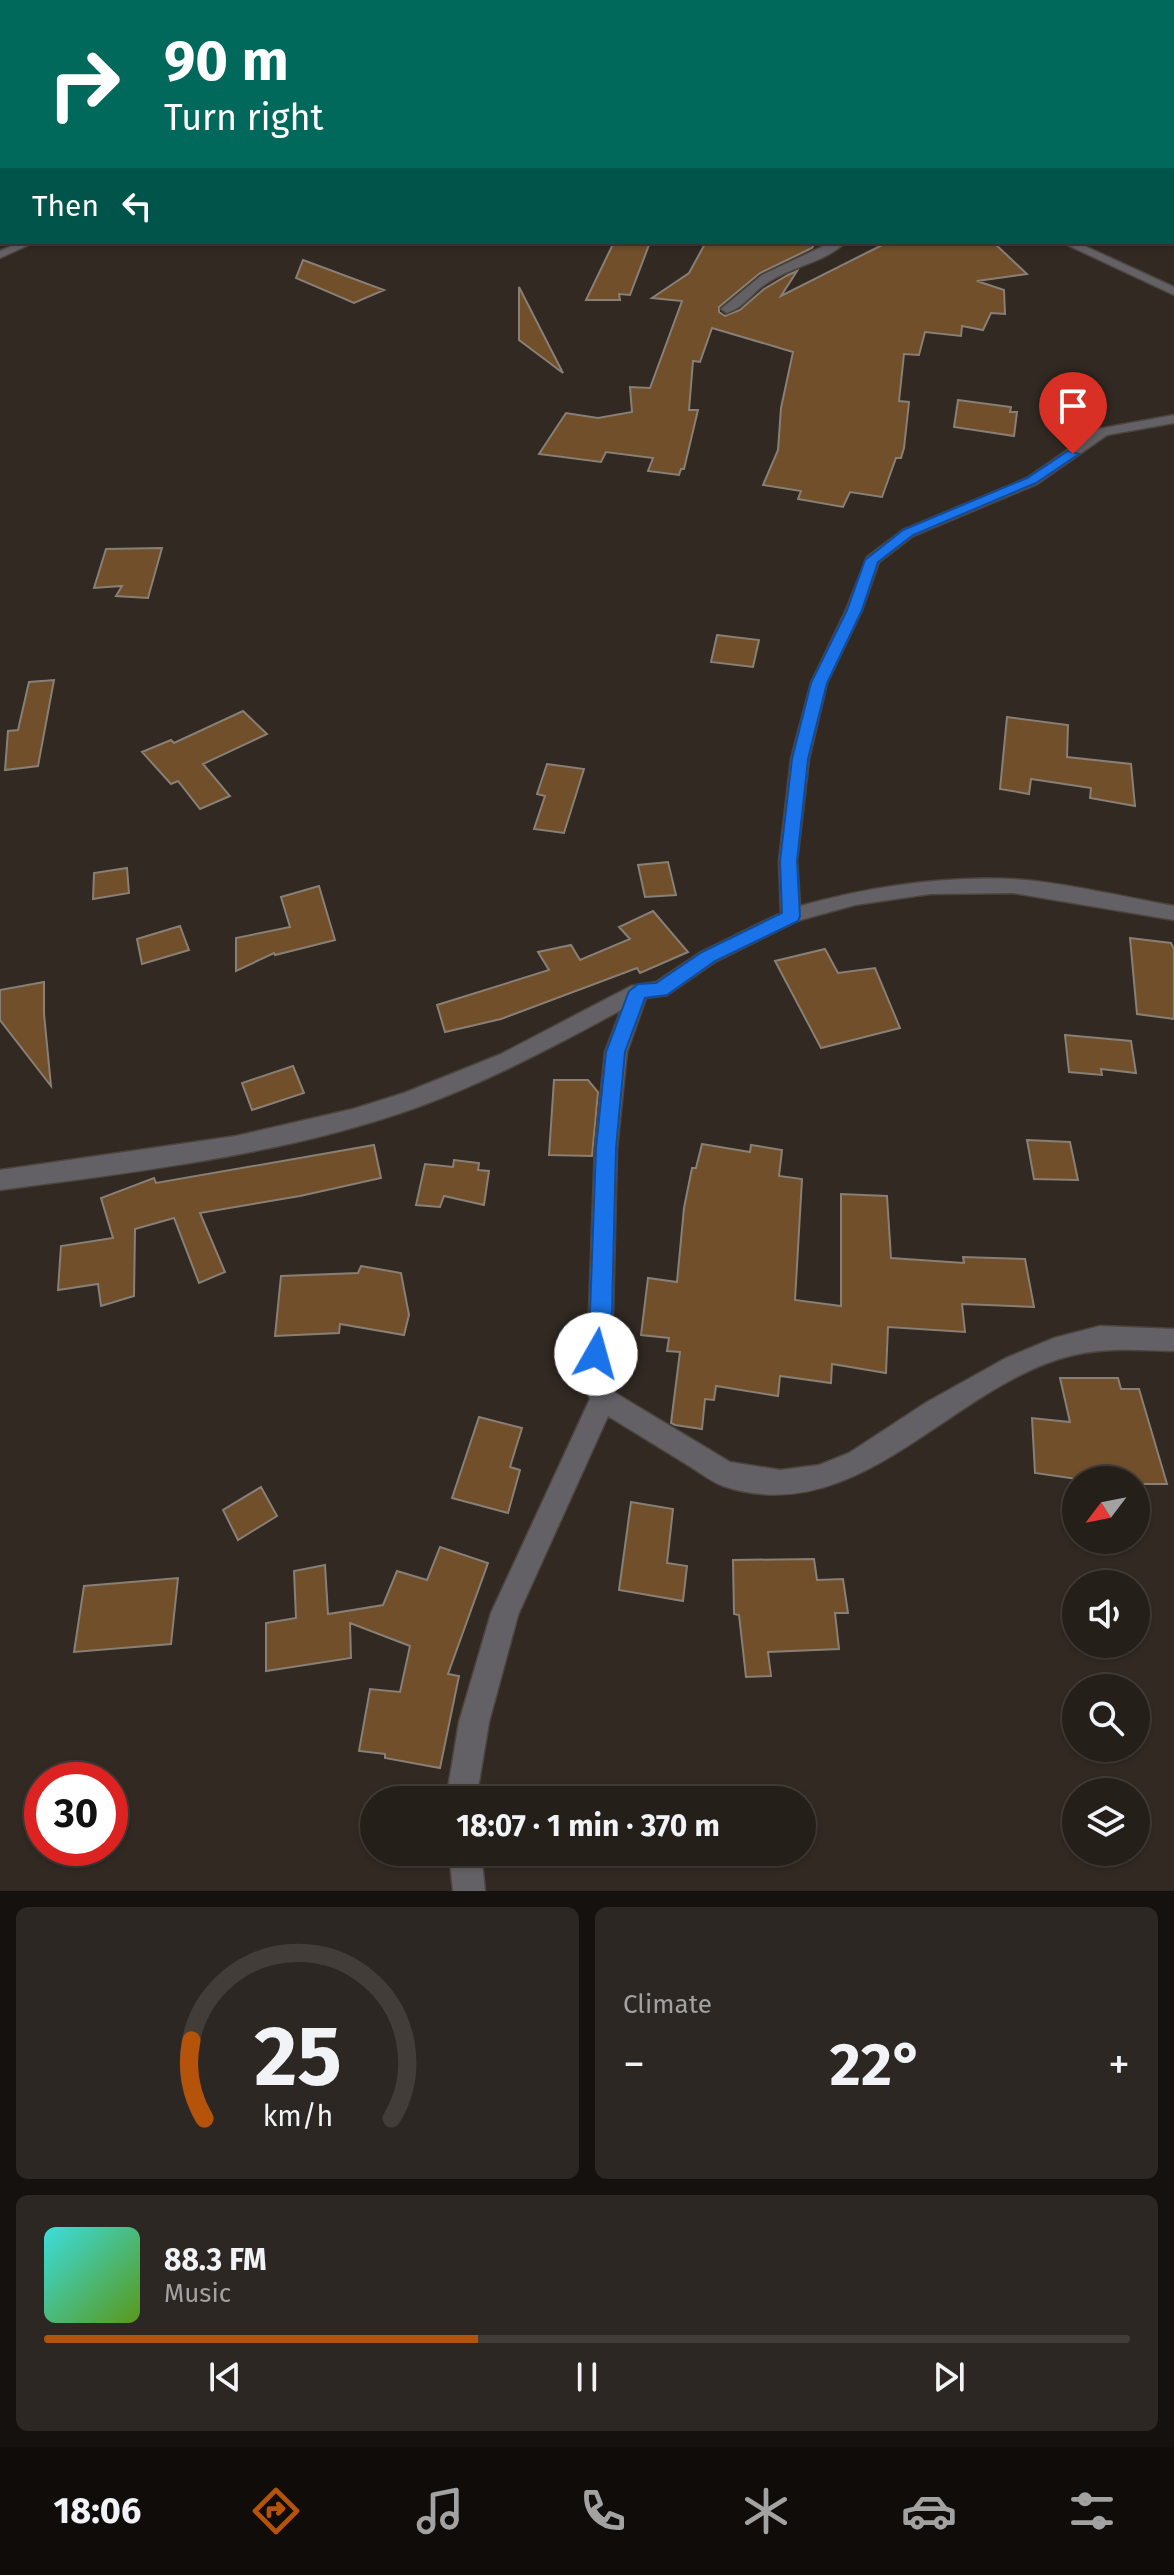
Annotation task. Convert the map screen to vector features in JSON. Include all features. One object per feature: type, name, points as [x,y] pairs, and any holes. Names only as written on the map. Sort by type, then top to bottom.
[{"type":"street","points":[[0,255],[25,244]]},
{"type":"street","points":[[727,309],[742,302],[765,278],[825,253],[837,244]]},
{"type":"street","points":[[1071,244],[1174,291]]},
{"type":"street","points":[[791,916],[788,861],[800,759],[819,683],[854,610],[872,560],[908,533],[1045,473],[1103,432],[1174,419]]},
{"type":"street","points":[[0,1180],[164,1159],[259,1140],[374,1110],[464,1080],[638,991],[660,990],[708,957],[791,916],[855,898],[930,887],[1013,886],[1174,913]]},
{"type":"street","points":[[638,991],[616,1052],[606,1148],[601,1312],[593,1375],[603,1399],[726,1474],[780,1483],[820,1478],[858,1462],[936,1411],[1015,1366],[1054,1349],[1100,1337],[1174,1340]]},
{"type":"street","points":[[463,1786],[474,1722],[505,1613],[603,1399]]},
{"type":"street","points":[[466,1866],[469,1891]]},
{"type":"building","points":[[613,244],[649,245],[630,295],[619,294],[620,300],[586,300]]},
{"type":"building","points":[[705,244],[815,244],[760,273],[719,307],[719,312],[725,316],[740,310],[764,289],[788,275],[797,271],[781,296],[884,244],[995,244],[1027,274],[977,281],[1004,290],[1005,314],[991,313],[983,330],[962,326],[961,336],[925,332],[919,355],[904,354],[899,401],[909,402],[904,448],[901,458],[896,458],[882,497],[850,492],[843,507],[798,499],[801,491],[763,485],[778,450],[781,408],[793,352],[712,328],[700,362],[693,361],[689,410],[698,410],[684,469],[679,475],[648,471],[653,458],[606,452],[601,462],[539,454],[566,413],[598,418],[632,412],[630,387],[650,388],[682,301],[652,298],[689,273]]},
{"type":"building","points":[[303,260],[384,290],[354,303],[296,278]]},
{"type":"building","points":[[519,287],[563,373],[519,340]]},
{"type":"building","points":[[958,400],[1011,407],[1010,412],[1017,412],[1014,436],[954,427]]},
{"type":"building","points":[[162,548],[148,598],[116,596],[122,586],[94,588],[106,549]]},
{"type":"building","points":[[717,635],[759,640],[753,667],[711,662]]},
{"type":"building","points":[[54,680],[38,766],[5,770],[8,731],[18,730],[29,682]]},
{"type":"building","points":[[243,711],[267,734],[203,764],[230,796],[200,809],[178,781],[171,784],[142,752],[171,740],[174,743]]},
{"type":"building","points":[[1007,717],[1068,725],[1067,757],[1131,764],[1135,806],[1090,798],[1091,788],[1031,779],[1029,794],[1000,789]]},
{"type":"building","points":[[547,764],[584,769],[564,833],[534,829],[545,796],[537,794]]},
{"type":"building","points":[[668,862],[676,895],[645,897],[638,865]]},
{"type":"building","points":[[127,868],[129,893],[93,899],[94,873]]},
{"type":"building","points":[[319,886],[335,940],[274,953],[236,971],[236,938],[290,927],[281,897]]},
{"type":"building","points":[[653,911],[688,952],[640,973],[637,968],[501,1019],[445,1032],[437,1005],[549,970],[538,952],[571,945],[580,960],[630,939],[619,927]]},
{"type":"building","points":[[180,926],[189,950],[142,964],[137,939]]},
{"type":"building","points":[[1130,938],[1171,943],[1174,949],[1174,1019],[1137,1014]]},
{"type":"building","points":[[825,949],[838,973],[875,968],[900,1028],[821,1048],[775,961]]},
{"type":"building","points":[[44,982],[51,1086],[0,1020],[0,990]]},
{"type":"building","points":[[1065,1035],[1131,1041],[1136,1073],[1101,1069],[1102,1075],[1069,1072]]},
{"type":"building","points":[[293,1066],[304,1093],[252,1110],[242,1083]]},
{"type":"building","points":[[554,1080],[588,1080],[598,1092],[592,1156],[549,1155]]},
{"type":"building","points":[[1027,1140],[1070,1142],[1078,1180],[1034,1179]]},
{"type":"building","points":[[702,1144],[750,1152],[751,1145],[782,1150],[779,1176],[802,1179],[795,1300],[841,1306],[841,1194],[887,1196],[891,1258],[964,1263],[963,1257],[1025,1259],[1034,1307],[962,1304],[965,1332],[888,1327],[886,1373],[832,1364],[831,1383],[780,1376],[778,1396],[716,1386],[714,1400],[705,1399],[702,1429],[675,1425],[671,1423],[680,1352],[667,1351],[669,1338],[641,1335],[648,1278],[677,1282],[684,1208],[692,1168],[696,1168]]},
{"type":"building","points":[[374,1145],[381,1178],[200,1213],[225,1272],[199,1283],[174,1218],[135,1229],[134,1296],[101,1306],[98,1284],[58,1290],[61,1246],[113,1238],[101,1198],[154,1178],[156,1183]]},
{"type":"building","points":[[454,1160],[479,1163],[478,1170],[489,1171],[484,1205],[444,1196],[440,1207],[416,1205],[425,1164],[453,1167]]},
{"type":"building","points":[[361,1266],[401,1273],[409,1315],[404,1335],[340,1324],[339,1333],[275,1336],[281,1276],[358,1273]]},
{"type":"building","points":[[1060,1378],[1118,1378],[1121,1389],[1139,1389],[1167,1484],[1150,1484],[1150,1466],[1062,1466],[1062,1477],[1035,1473],[1032,1418],[1070,1422]]},
{"type":"building","points":[[479,1417],[522,1428],[510,1467],[520,1470],[508,1513],[452,1498]]},
{"type":"building","points":[[261,1487],[277,1516],[238,1540],[223,1510]]},
{"type":"building","points":[[631,1502],[673,1509],[667,1563],[687,1566],[683,1601],[619,1590]]},
{"type":"building","points":[[440,1547],[488,1563],[448,1674],[459,1676],[440,1768],[385,1758],[385,1754],[359,1751],[370,1689],[400,1692],[410,1646],[350,1623],[351,1658],[266,1671],[266,1623],[296,1618],[294,1571],[325,1565],[328,1614],[383,1605],[397,1571],[427,1580]]},
{"type":"building","points":[[814,1559],[817,1580],[843,1579],[848,1613],[835,1613],[839,1649],[768,1652],[771,1676],[746,1677],[739,1615],[734,1614],[733,1560]]},
{"type":"building","points":[[178,1578],[171,1644],[74,1652],[84,1586]]},
{"type":"route","points":[[596,1354],[601,1312],[606,1148],[616,1052],[638,991],[660,990],[708,957],[791,916],[788,861],[800,759],[819,683],[854,610],[872,560],[908,533],[1032,481],[1073,454]]}]
